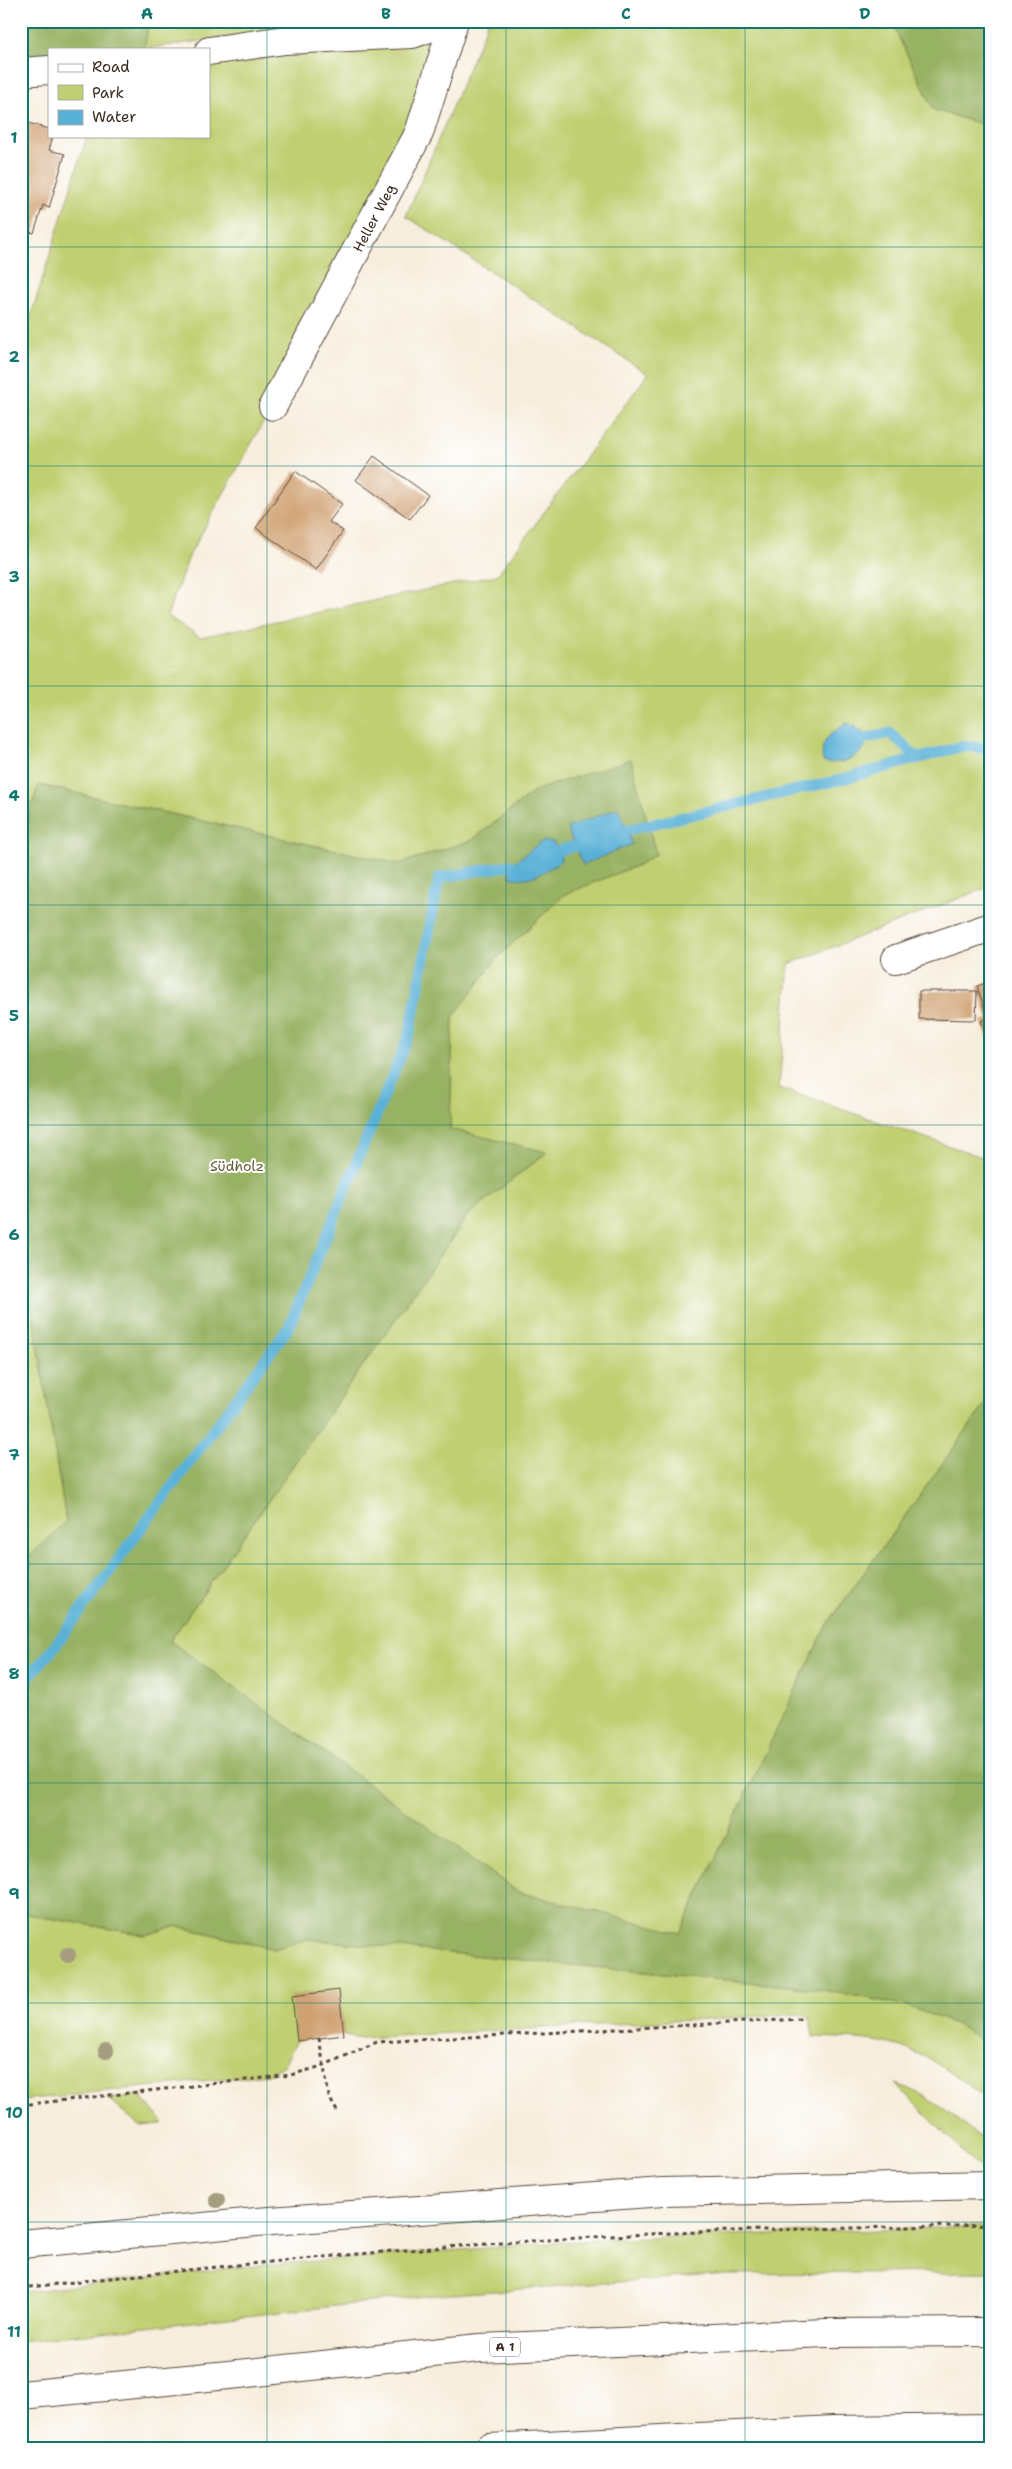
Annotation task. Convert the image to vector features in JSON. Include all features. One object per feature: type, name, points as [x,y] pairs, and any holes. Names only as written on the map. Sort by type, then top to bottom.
[{"type":"main road","points":[[210,51],[285,40],[412,34],[449,21]]},
{"type":"main road","name":"Heller Weg","points":[[273,406],[419,133],[454,21]]},
{"type":"main road","points":[[21,72],[48,70]]},
{"type":"main road","points":[[896,959],[991,927]]},
{"type":"main road","points":[[21,2244],[258,2222],[663,2192],[991,2185]]},
{"type":"main road","name":"A 1","points":[[21,2394],[229,2375],[479,2348],[826,2333],[991,2332]]},
{"type":"main road","points":[[489,2448],[834,2430],[991,2428]]},
{"type":"path","points":[[21,2105],[291,2075],[322,2066],[377,2042],[801,2018]]},
{"type":"path","points":[[319,2038],[322,2066],[329,2097],[338,2113]]},
{"type":"path","points":[[21,2288],[200,2268],[650,2234],[990,2225]]},
{"type":"green space","points":[[21,21],[149,21],[144,48],[48,48],[48,57],[21,60]]},
{"type":"green space","points":[[149,21],[281,21],[279,30],[144,48]]},
{"type":"green space","points":[[487,21],[891,21],[934,110],[991,127],[991,886],[789,964],[779,1088],[991,1160],[991,1396],[826,1626],[680,1933],[518,1892],[170,1641],[469,1214],[546,1153],[450,1129],[453,1017],[499,956],[565,894],[638,865],[656,854],[536,790],[472,840],[399,864],[39,785],[21,835],[21,324],[28,325],[86,138],[210,138],[210,64],[434,40],[406,165],[190,554],[167,616],[200,637],[497,575],[648,374],[406,216]]},
{"type":"green space","points":[[891,21],[991,21],[991,127],[934,110]]},
{"type":"green space","name":"Südholz","points":[[631,759],[656,854],[638,865],[565,894],[499,956],[453,1017],[450,1129],[547,1152],[469,1214],[170,1641],[518,1892],[680,1933],[826,1626],[991,1396],[991,2047],[958,2025],[904,2005],[817,1989],[308,1939],[274,1949],[177,1926],[145,1935],[21,1913],[21,1565],[66,1521],[29,1289],[21,1287],[21,835],[39,785],[399,864],[472,840],[536,790]]},
{"type":"green space","points":[[21,1287],[29,1288],[66,1522],[21,1565]]},
{"type":"green space","points":[[21,1913],[145,1935],[177,1926],[274,1949],[308,1939],[817,1989],[904,2005],[958,2025],[989,2045],[991,2102],[946,2070],[911,2050],[877,2041],[813,2037],[810,2018],[799,2014],[361,2038],[344,2035],[338,1990],[292,1996],[297,2041],[283,2066],[269,2074],[21,2100]]},
{"type":"green space","points":[[895,2084],[921,2094],[934,2102],[991,2146],[991,2170],[980,2169]]},
{"type":"green space","points":[[143,2094],[143,2100],[162,2121],[162,2124],[140,2126],[108,2099]]},
{"type":"green space","points":[[991,2226],[991,2272],[727,2274],[425,2296],[21,2341],[21,2292],[248,2266],[593,2240]]},
{"type":"water","points":[[847,723],[862,731],[865,748],[856,756],[846,761],[823,762],[823,748],[827,738]]},
{"type":"water","points":[[618,808],[632,844],[583,865],[567,828]]},
{"type":"water","points":[[542,841],[553,842],[560,850],[561,861],[543,872],[530,877],[510,877],[511,865]]},
{"type":"building","points":[[21,121],[48,129],[48,138],[52,138],[49,150],[65,154],[49,208],[43,205],[34,233],[21,230]]},
{"type":"building","points":[[374,456],[428,495],[410,519],[356,480]]},
{"type":"building","points":[[295,471],[342,504],[329,522],[343,531],[316,570],[256,528]]},
{"type":"building","points":[[991,981],[991,1046],[981,1021],[988,1019],[977,986]]},
{"type":"building","points":[[919,991],[977,991],[976,1020],[919,1019]]},
{"type":"building","points":[[339,1990],[344,2035],[297,2041],[292,1996]]},
{"type":"waterway","points":[[864,739],[890,733],[918,758]]},
{"type":"waterway","points":[[627,830],[843,779],[963,746],[991,749]]},
{"type":"waterway","points":[[560,850],[575,846]]},
{"type":"waterway","points":[[21,1686],[52,1650],[289,1327],[410,1033],[439,878],[511,865]]}]
